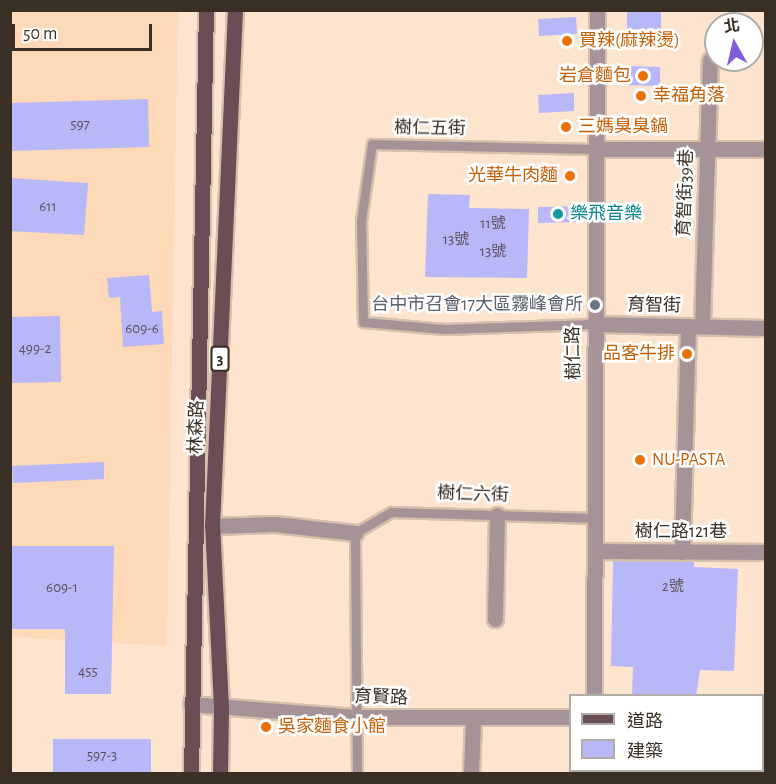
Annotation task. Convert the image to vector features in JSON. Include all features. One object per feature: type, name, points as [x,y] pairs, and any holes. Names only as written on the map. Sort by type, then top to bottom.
[{"type":"main road","name":"林森路","points":[[191,774],[206,10]]},
{"type":"main road","name":"林森路","points":[[220,774],[221,707],[212,526],[235,10]]},
{"type":"street","name":"樹仁路","points":[[594,694],[596,551],[593,324],[597,10]]},
{"type":"street","name":"育智街39巷","points":[[682,552],[709,72]]},
{"type":"street","points":[[594,149],[706,147],[765,149]]},
{"type":"street","name":"育智街","points":[[593,324],[765,328]]},
{"type":"street","points":[[495,618],[497,515]]},
{"type":"street","points":[[212,526],[275,524],[356,533]]},
{"type":"street","name":"樹仁路121巷","points":[[596,551],[765,552]]},
{"type":"street","name":"育賢路","points":[[191,704],[358,717],[473,719],[569,717]]},
{"type":"street","points":[[471,774],[473,719]]},
{"type":"lane","name":"樹仁五街","points":[[363,322],[361,221],[372,144],[594,149]]},
{"type":"lane","name":"育智街","points":[[363,322],[444,329],[593,324]]},
{"type":"lane","name":"樹仁六街","points":[[356,533],[391,512],[595,518]]},
{"type":"lane","points":[[356,533],[357,774]]},
{"type":"shaded area","points":[[78,10],[178,11],[167,646],[11,637],[10,13]]},
{"type":"building","points":[[627,10],[661,10],[661,29],[627,29]]},
{"type":"building","points":[[576,17],[577,34],[539,36],[538,19]]},
{"type":"building","name":"岩倉麵包","points":[[626,66],[660,67],[660,86],[626,85]]},
{"type":"building","points":[[574,93],[574,111],[539,113],[538,95]]},
{"type":"building","points":[[148,99],[149,147],[10,151],[10,103]]},
{"type":"building","points":[[10,178],[88,183],[84,235],[10,231]]},
{"type":"building","points":[[428,194],[470,195],[469,208],[529,209],[527,278],[425,277]]},
{"type":"building","name":"樂飛音樂","points":[[579,206],[579,222],[538,223],[538,207]]},
{"type":"building","points":[[149,275],[152,312],[162,311],[164,344],[123,347],[120,297],[109,298],[107,278]]},
{"type":"building","points":[[60,316],[61,382],[10,383],[10,317]]},
{"type":"building","points":[[104,462],[104,479],[13,483],[12,466]]},
{"type":"building","points":[[10,546],[114,546],[111,694],[65,694],[65,629],[10,629]]},
{"type":"building","points":[[613,561],[694,561],[694,567],[738,569],[734,671],[700,670],[696,694],[632,694],[633,667],[611,666]]},
{"type":"building","points":[[53,739],[151,739],[151,774],[53,774]]},
{"type":"place","name":"買辣(麻辣燙)","points":[[567,41]]},
{"type":"place","name":"岩倉麵包","points":[[643,76]]},
{"type":"place","name":"幸福角落","points":[[641,96]]},
{"type":"place","name":"三媽臭臭鍋","points":[[566,127]]},
{"type":"place","name":"光華牛肉麵","points":[[570,176]]},
{"type":"place","name":"樂飛音樂","points":[[558,214]]},
{"type":"place","name":"台中市召會17大區霧峰會所","points":[[595,305]]},
{"type":"place","name":"品客牛排","points":[[687,354]]},
{"type":"place","name":"NU-PASTA","points":[[640,460]]},
{"type":"place","name":"吳家麵食小館","points":[[266,727]]}]
